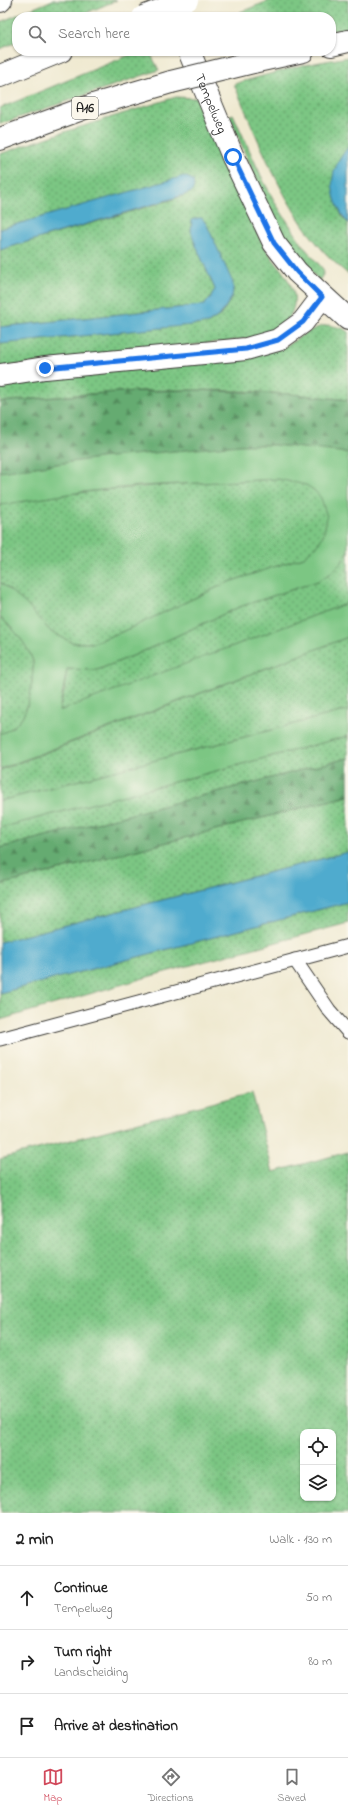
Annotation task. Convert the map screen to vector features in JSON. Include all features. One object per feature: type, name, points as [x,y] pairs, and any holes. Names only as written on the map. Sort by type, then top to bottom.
[{"type":"main road","points":[[168,0],[173,12]]},
{"type":"main road","points":[[156,12],[187,0]]},
{"type":"main road","points":[[336,44],[348,41]]},
{"type":"main road","points":[[0,76],[49,56]]},
{"type":"main road","name":"Tempelweg","points":[[191,56],[233,157],[274,243],[297,272],[322,297],[348,319]]},
{"type":"main road","name":"A16","points":[[0,139],[93,105],[172,82],[280,56]]},
{"type":"main road","points":[[0,374],[246,349],[278,340],[303,322],[322,297]]},
{"type":"lane","points":[[0,1039],[348,946]]},
{"type":"lane","points":[[295,960],[329,1010],[348,1032]]},
{"type":"green space","points":[[53,0],[117,0],[89,12],[24,12]]},
{"type":"green space","points":[[271,0],[348,0],[348,28],[336,30],[336,12],[240,12]]},
{"type":"green space","points":[[12,17],[12,44],[0,49],[0,22]]},
{"type":"green space","points":[[127,56],[152,56],[159,70],[0,124],[0,108]]},
{"type":"green space","points":[[348,57],[348,147],[339,160],[334,194],[342,217],[348,223],[348,274],[328,256],[310,235],[294,211],[267,161],[234,84],[298,66]]},
{"type":"green space","points":[[176,97],[197,98],[254,227],[268,252],[282,270],[293,291],[294,305],[289,318],[274,330],[254,338],[0,367],[0,344],[208,323],[221,315],[232,297],[232,283],[207,225],[196,246],[215,289],[210,299],[204,305],[0,327],[0,250],[174,199],[192,192],[184,177],[0,229],[0,154]]},
{"type":"green space","points":[[233,114],[263,180],[276,204],[304,247],[323,269],[324,273],[319,281],[291,248],[269,209],[229,116]]},
{"type":"green space","points":[[328,325],[342,328],[348,332],[348,400],[290,394],[213,390],[170,390],[97,393],[0,402],[0,381],[284,347],[316,328]]},
{"type":"green space","points":[[193,390],[292,394],[348,400],[348,453],[274,445],[240,445],[100,458],[0,472],[0,402],[117,392]]},
{"type":"green space","points":[[240,445],[274,445],[348,453],[348,550],[342,562],[331,573],[318,581],[239,607],[135,655],[97,670],[67,669],[59,711],[348,603],[348,637],[0,769],[0,734],[15,725],[24,714],[31,691],[33,661],[24,643],[0,617],[0,582],[25,603],[51,632],[73,643],[93,643],[124,631],[229,582],[304,557],[319,543],[324,533],[327,517],[321,498],[314,490],[306,485],[278,479],[140,486],[82,492],[0,505],[0,472],[100,458]]},
{"type":"green space","points":[[278,479],[306,485],[320,495],[324,502],[327,518],[326,527],[320,543],[314,549],[304,557],[229,582],[124,631],[93,643],[73,643],[51,632],[25,603],[0,582],[0,505],[104,490]]},
{"type":"green space","points":[[348,550],[348,603],[59,712],[67,669],[97,670],[135,655],[239,607],[318,581],[331,573],[342,562]]},
{"type":"green space","points":[[0,617],[24,643],[33,661],[33,666],[31,691],[24,714],[15,725],[0,734]]},
{"type":"green space","points":[[348,637],[348,710],[0,801],[0,770]]},
{"type":"green space","points":[[348,710],[348,736],[0,828],[0,801]]},
{"type":"green space","points":[[348,736],[348,758],[0,848],[0,828]]},
{"type":"green space","points":[[348,758],[348,796],[0,885],[0,848]]},
{"type":"green space","points":[[348,796],[348,852],[0,942],[0,885]]},
{"type":"green space","points":[[348,902],[348,923],[158,974],[0,1020],[0,993]]},
{"type":"green space","points":[[252,1092],[273,1172],[348,1152],[348,1513],[0,1513],[0,1159]]},
{"type":"water","points":[[348,147],[348,223],[341,214],[336,202],[332,183],[337,165]]},
{"type":"water","points":[[184,176],[193,180],[194,186],[192,192],[0,250],[0,229]]},
{"type":"water","points":[[202,218],[207,225],[233,283],[232,297],[220,315],[208,323],[0,344],[0,327],[204,305],[210,299],[215,289],[191,231],[192,220]]},
{"type":"water","points":[[348,852],[348,902],[0,993],[0,942]]},
{"type":"route","points":[[45,368],[246,349],[278,340],[303,322],[322,297],[297,272],[274,243],[262,221],[233,157]]}]
